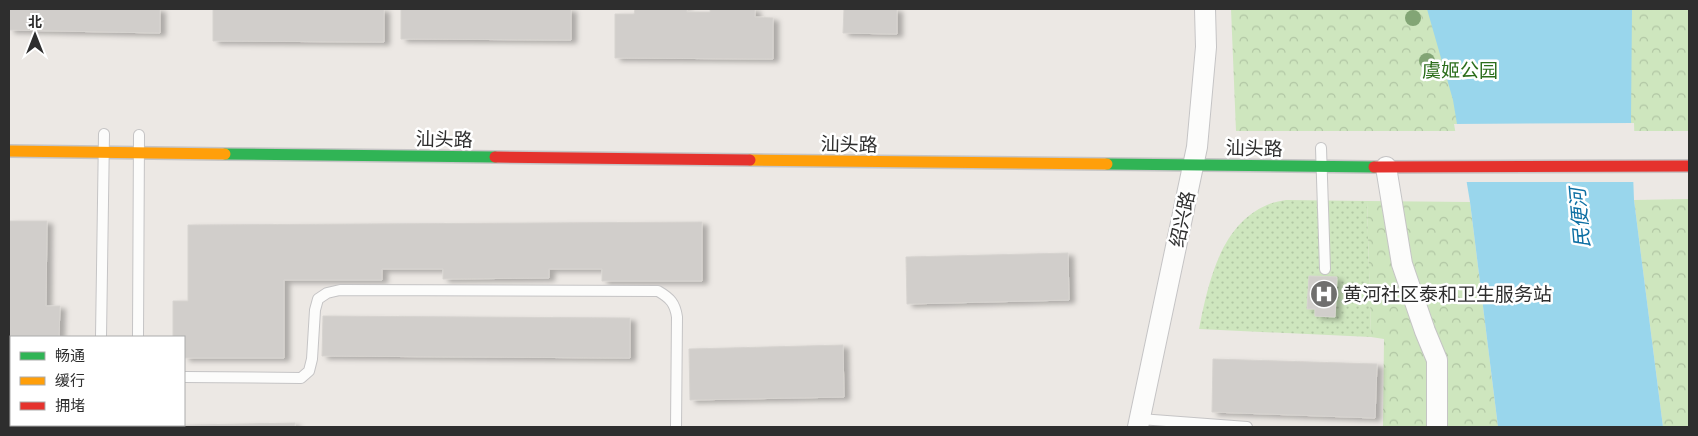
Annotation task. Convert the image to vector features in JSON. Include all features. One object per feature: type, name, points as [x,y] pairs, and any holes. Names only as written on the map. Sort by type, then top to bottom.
[{"type":"street","name":"绍兴路","points":[[1139,423],[1196,151],[1206,47],[1205,9]]},
{"type":"street","name":"汕头路","points":[[9,151],[139,153],[1196,151],[1322,167],[1689,166]]},
{"type":"street","points":[[1386,167],[1402,264],[1425,332],[1437,360],[1437,427]]},
{"type":"lane","points":[[101,336],[104,134]]},
{"type":"lane","points":[[138,336],[139,135]]},
{"type":"lane","points":[[1321,148],[1325,269]]},
{"type":"lane","points":[[185,377],[301,378],[309,371],[312,359],[315,310],[318,299],[327,293],[340,290],[658,291],[669,298],[676,306],[676,427]]},
{"type":"lane","points":[[1139,423],[1247,427]]},
{"type":"green space","name":"虞姬公园","points":[[1231,9],[1689,9],[1689,131],[1236,131]]},
{"type":"green space","points":[[1689,199],[1689,427],[1663,427],[1634,200]]},
{"type":"green space","points":[[1286,200],[1367,201],[1371,337],[1199,329],[1212,275],[1227,241],[1238,226],[1251,214],[1269,204]]},
{"type":"green space","points":[[1367,201],[1470,202],[1498,427],[1383,427],[1384,339],[1371,337]]},
{"type":"water","name":"民便河","points":[[1427,9],[1632,9],[1631,120],[1634,200],[1663,427],[1498,427],[1470,202],[1453,100]]},
{"type":"pier","points":[[1634,123],[1636,182],[1464,182],[1454,124]]},
{"type":"building","points":[[9,9],[160,9],[160,33],[9,30]]},
{"type":"building","points":[[213,9],[384,9],[384,42],[213,41]]},
{"type":"building","points":[[401,9],[571,9],[571,40],[401,39]]},
{"type":"building","points":[[635,9],[687,9],[687,12],[710,12],[710,9],[755,9],[755,17],[773,18],[773,59],[615,58],[615,14],[634,14]]},
{"type":"building","points":[[844,9],[897,9],[897,34],[843,33]]},
{"type":"building","points":[[9,221],[47,221],[46,306],[60,306],[59,336],[10,336],[9,359]]},
{"type":"building","points":[[702,222],[702,281],[602,281],[602,269],[549,269],[549,278],[443,279],[443,269],[382,269],[382,280],[284,280],[284,358],[185,358],[185,336],[173,336],[173,301],[188,301],[188,225]]},
{"type":"building","points":[[1068,253],[1069,300],[907,304],[906,257]]},
{"type":"building","points":[[1309,276],[1337,277],[1335,317],[1315,316],[1315,309],[1307,309]]},
{"type":"building","points":[[323,316],[630,318],[630,358],[322,356]]},
{"type":"building","points":[[843,345],[844,397],[690,400],[689,349]]},
{"type":"building","points":[[1213,359],[1377,364],[1375,418],[1212,412]]},
{"type":"building","points":[[10,418],[10,426],[77,427],[9,427]]},
{"type":"building","points":[[295,423],[295,427],[139,427]]},
{"type":"traffic: fast","points":[[225,154],[495,157]]},
{"type":"traffic: fast","points":[[1107,164],[1374,167]]},
{"type":"traffic: slow","points":[[9,151],[225,154]]},
{"type":"traffic: slow","points":[[750,160],[1107,164]]},
{"type":"traffic: jam","points":[[495,157],[750,160]]},
{"type":"traffic: jam","points":[[1374,167],[1689,166]]},
{"type":"place","name":"黄河社区泰和卫生服务站","points":[[1324,294]]}]
